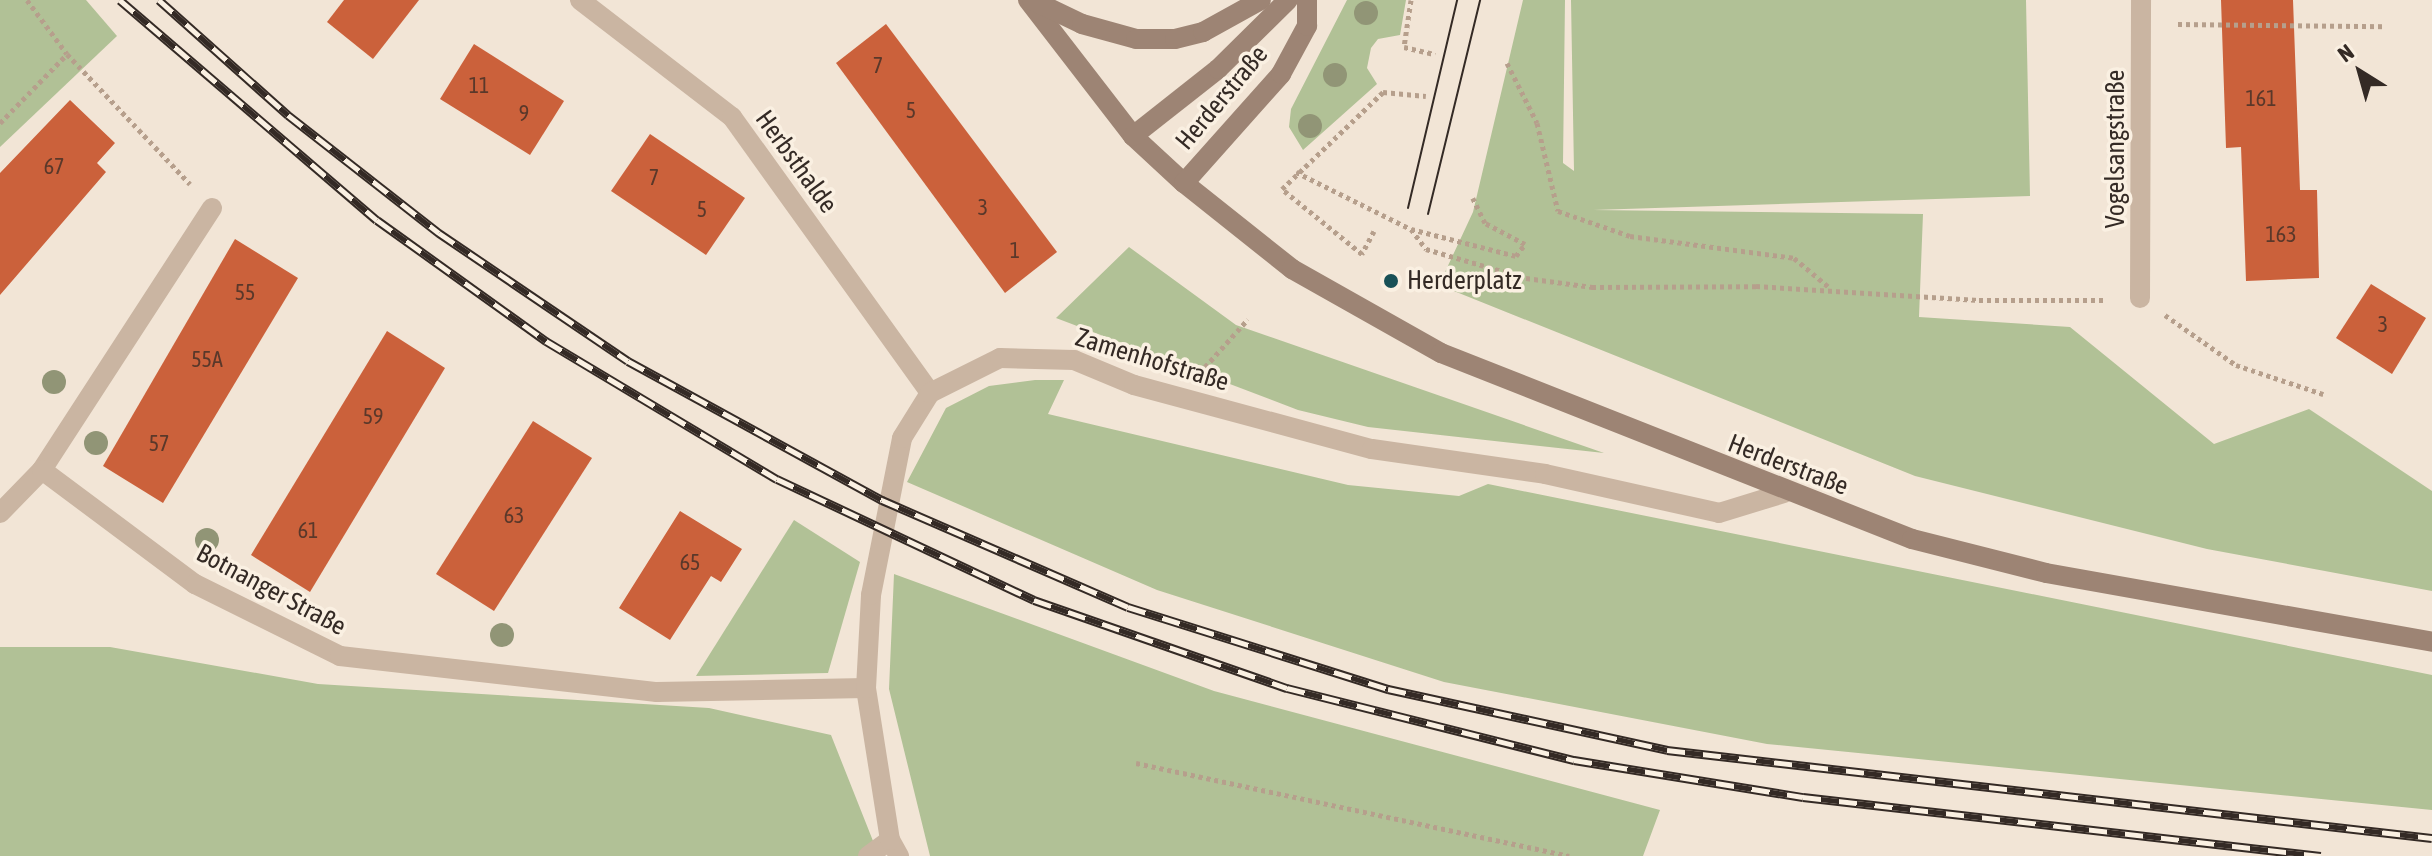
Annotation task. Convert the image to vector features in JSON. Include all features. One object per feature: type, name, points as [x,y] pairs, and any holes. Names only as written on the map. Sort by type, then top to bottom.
[{"type":"main road","points":[[1030,0],[1082,24],[1136,39],[1175,39],[1203,32],[1261,0]]},
{"type":"main road","points":[[1030,0],[1133,136]]},
{"type":"main road","name":"Herderstraße","points":[[1288,0],[1218,69],[1133,136],[1184,183],[1292,269],[1441,353],[1784,493],[1912,539],[2046,573],[2432,642]]},
{"type":"main road","name":"Herderstraße","points":[[1184,183],[1281,74],[1307,26],[1307,0]]},
{"type":"street","name":"Herbsthalde","points":[[580,0],[732,117],[930,393]]},
{"type":"street","name":"Vogelsangstraße","points":[[2140,298],[2141,0]]},
{"type":"street","points":[[0,513],[42,470],[212,208]]},
{"type":"street","name":"Zamenhofstraße","points":[[930,393],[1000,358],[1041,355],[1372,449],[1545,474],[1719,513],[1784,493]]},
{"type":"street","points":[[868,856],[895,848],[866,688],[871,595],[902,438],[930,393]]},
{"type":"street","name":"Botnanger Straße","points":[[42,470],[195,584],[340,656],[657,692],[866,688]]},
{"type":"path","points":[[27,0],[67,54],[212,208]]},
{"type":"path","points":[[1411,0],[1404,47],[1435,54]]},
{"type":"path","points":[[2178,24],[2386,26]]},
{"type":"path","points":[[0,123],[67,54]]},
{"type":"path","points":[[1507,63],[1537,123],[1558,211],[1630,236],[1794,258],[1831,289]]},
{"type":"path","points":[[1374,231],[1362,254],[1318,224],[1282,189],[1296,172],[1383,92],[1426,96]]},
{"type":"path","points":[[1296,172],[1411,229],[1516,256],[1525,244],[1485,223],[1473,198]]},
{"type":"path","points":[[1411,229],[1426,249],[1526,278],[1592,287],[1831,289],[1979,300],[2140,298],[2236,365],[2323,394]]},
{"type":"path","points":[[1206,367],[1248,319]]},
{"type":"path","points":[[1136,763],[1569,856]]},
{"type":"green space","points":[[0,0],[86,0],[117,36],[0,147]]},
{"type":"green space","points":[[1347,0],[1406,0],[1400,35],[1378,39],[1371,48],[1367,68],[1377,84],[1303,150],[1289,127],[1291,109]]},
{"type":"green space","points":[[1523,0],[1565,0],[1563,163],[1574,171],[1571,0],[2026,0],[2030,196],[1593,210],[1923,214],[1919,317],[2070,327],[2214,444],[2309,409],[2432,491],[2432,591],[2207,549],[1915,476],[1439,285],[1473,212]]},
{"type":"green space","points":[[1129,247],[1236,325],[1604,453],[1368,427],[1298,410],[1056,318]]},
{"type":"green space","points":[[1064,380],[1048,414],[1348,485],[1459,496],[1488,484],[2432,675],[2432,810],[1767,744],[1444,682],[1157,590],[907,482],[946,408],[989,386]]},
{"type":"green space","points":[[794,520],[860,562],[828,673],[696,676]]},
{"type":"green space","points":[[894,574],[1214,691],[1660,810],[1643,856],[930,856],[889,689]]},
{"type":"green space","points":[[0,647],[110,647],[318,684],[709,708],[831,735],[879,856],[0,856]]},
{"type":"building","points":[[344,0],[419,0],[373,59],[327,22]]},
{"type":"building","points":[[2221,0],[2293,0],[2300,190],[2317,190],[2319,278],[2246,281],[2241,147],[2226,148]]},
{"type":"building","points":[[886,24],[1057,252],[1005,293],[836,63]]},
{"type":"building","points":[[474,44],[564,101],[530,155],[440,99]]},
{"type":"building","points":[[70,100],[115,143],[97,163],[106,172],[0,295],[0,173]]},
{"type":"building","points":[[650,134],[745,198],[706,255],[611,191]]},
{"type":"building","points":[[235,239],[298,278],[163,503],[103,466]]},
{"type":"building","points":[[2371,284],[2426,318],[2392,374],[2336,338]]},
{"type":"building","points":[[387,331],[445,368],[310,592],[251,555]]},
{"type":"building","points":[[533,421],[592,458],[494,611],[436,574]]},
{"type":"building","points":[[680,511],[742,549],[721,582],[711,576],[670,640],[619,608]]},
{"type":"tram line","points":[[1408,208],[1457,0]]},
{"type":"tram line","points":[[1428,214],[1480,0]]},
{"type":"railway","points":[[120,0],[377,220],[546,341],[777,479],[1034,600],[1287,688],[1574,760],[1803,797],[2321,856]]},
{"type":"railway","points":[[159,0],[288,115],[439,233],[628,361],[882,500],[1128,607],[1388,689],[1667,750],[2432,838]]},
{"type":"place","name":"Herderplatz","points":[[1391,281]]}]
